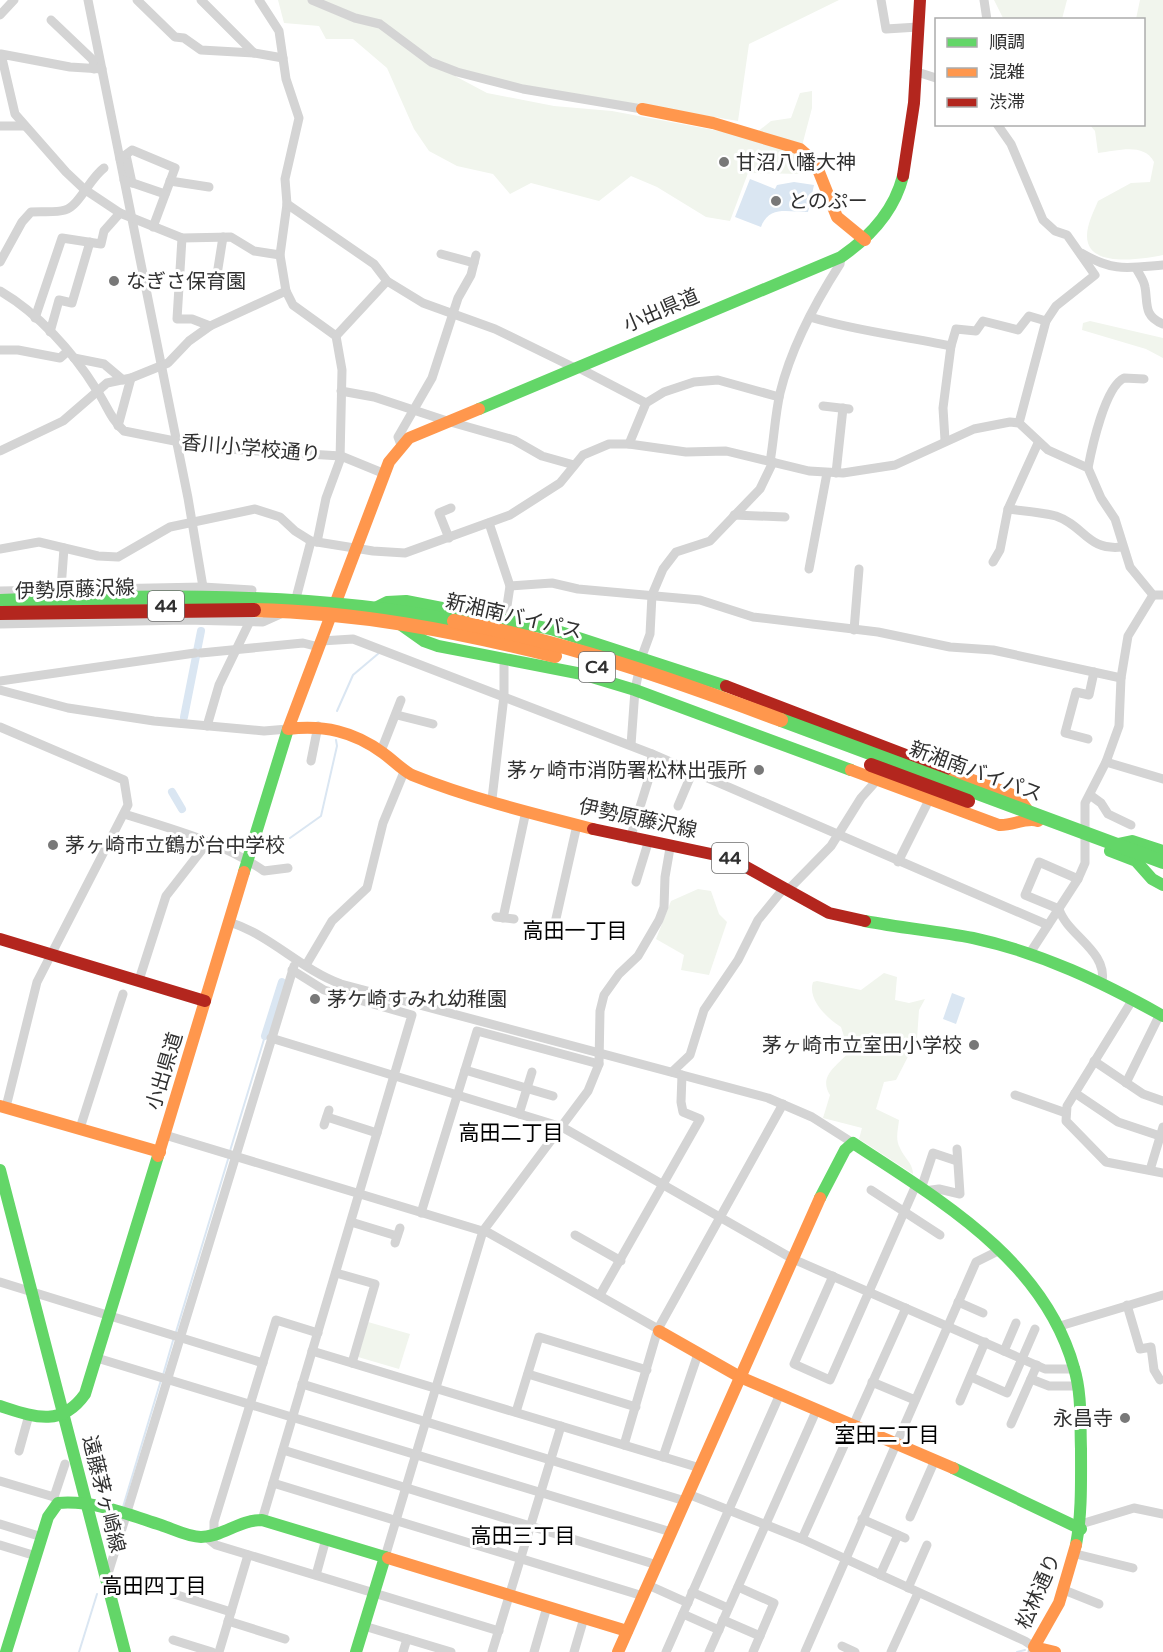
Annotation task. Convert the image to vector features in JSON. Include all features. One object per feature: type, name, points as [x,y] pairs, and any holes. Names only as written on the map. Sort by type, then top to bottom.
[{"type":"main road","name":"小出県道","points":[[401,445],[419,433],[841,257],[865,240],[886,216],[898,191],[907,148],[920,0]]},
{"type":"main road","points":[[642,109],[713,123],[800,149],[815,162],[837,217],[865,240]]},
{"type":"main road","points":[[288,729],[385,474],[401,445]]},
{"type":"main road","name":"伊勢原藤沢線","points":[[0,603],[168,594],[293,601],[333,610]]},
{"type":"main road","name":"新湘南バイパス","points":[[0,603],[193,597],[300,601],[404,612],[515,634],[599,656],[687,685],[1163,862]]},
{"type":"main road","points":[[333,610],[371,609],[396,600],[505,619],[586,639],[642,656],[716,681],[751,697],[1018,797],[1032,819],[1136,861],[1152,879],[1163,885]]},
{"type":"main road","name":"伊勢原藤沢線","points":[[0,612],[293,601]]},
{"type":"main road","name":"新湘南バイパス","points":[[0,612],[125,609],[260,610],[392,622],[491,640],[602,668],[687,697],[1163,873]]},
{"type":"main road","points":[[333,610],[397,622],[424,641],[438,646],[582,674],[635,690],[999,825],[1011,826],[1032,819]]},
{"type":"main road","name":"伊勢原藤沢線","points":[[288,729],[318,726],[344,732],[381,751],[404,772],[526,811],[630,839],[730,858],[829,913],[904,929],[972,938],[1030,953],[1102,982],[1161,1015]]},
{"type":"main road","name":"小出県道","points":[[64,1416],[81,1401],[97,1358],[288,729]]},
{"type":"main road","points":[[1092,842],[1112,847],[1122,840],[1129,840],[1163,851]]},
{"type":"main road","points":[[0,939],[205,1001]]},
{"type":"main road","points":[[3,1106],[160,1152]]},
{"type":"main road","points":[[618,1652],[830,1177],[845,1150],[854,1143]]},
{"type":"main road","name":"松林通り","points":[[854,1143],[974,1225],[1000,1250],[1045,1301],[1060,1326],[1075,1370],[1077,1386],[1081,1527],[1076,1554],[1064,1590],[1054,1614],[1033,1650],[1055,1652]]},
{"type":"main road","name":"遠藤茅ヶ崎線","points":[[0,1170],[5,1207],[32,1292],[125,1652]]},
{"type":"main road","points":[[658,1330],[740,1377],[935,1460],[1081,1527]]},
{"type":"main road","points":[[0,1406],[46,1419],[64,1416]]},
{"type":"main road","points":[[6,1652],[48,1517],[56,1500],[87,1503],[190,1535],[210,1536],[244,1520],[262,1520],[627,1631]]},
{"type":"main road","points":[[356,1652],[385,1557]]},
{"type":"street","points":[[0,15],[14,0]]},
{"type":"street","points":[[88,0],[98,69],[128,182],[131,219],[203,588]]},
{"type":"street","points":[[137,0],[175,37],[184,38],[201,50],[254,53],[283,58]]},
{"type":"street","points":[[201,0],[254,53]]},
{"type":"street","points":[[0,624],[272,620],[282,616],[293,601],[326,498],[338,472],[341,456],[342,370],[336,336],[293,305],[286,291],[280,255],[288,204],[285,179],[299,118],[286,80],[279,31],[259,0]]},
{"type":"street","points":[[312,0],[355,18],[380,24],[431,62],[457,72],[504,85],[642,109]]},
{"type":"street","points":[[881,0],[886,29],[918,27]]},
{"type":"street","points":[[984,0],[987,18]]},
{"type":"street","points":[[51,20],[93,60],[98,69]]},
{"type":"street","points":[[98,69],[61,66],[0,53],[11,105],[24,126],[84,189],[131,219],[182,238],[237,239],[262,253],[280,255]]},
{"type":"street","points":[[914,71],[935,78]]},
{"type":"street","points":[[0,126],[24,126]]},
{"type":"street","points":[[998,126],[1011,144],[1043,220],[1055,231],[1067,235],[1095,275],[1056,306],[1046,321],[1018,423]]},
{"type":"street","points":[[123,157],[132,150],[175,168],[153,226]]},
{"type":"street","points":[[0,262],[22,222],[31,212],[59,211],[72,207],[95,174],[104,168]]},
{"type":"street","points":[[170,181],[209,187]]},
{"type":"street","points":[[128,182],[165,194]]},
{"type":"street","points":[[288,204],[374,264],[387,281],[423,303],[495,329],[646,403]]},
{"type":"street","points":[[35,318],[62,238],[101,244],[104,231],[120,213]]},
{"type":"street","points":[[216,281],[222,237]]},
{"type":"street","points":[[182,238],[177,319],[192,319],[210,326]]},
{"type":"street","points":[[50,332],[59,300],[72,303],[90,242]]},
{"type":"street","points":[[1080,253],[1108,267],[1136,268],[1163,265]]},
{"type":"street","points":[[401,445],[398,437],[432,378],[452,314],[475,259],[441,255]]},
{"type":"street","points":[[631,745],[635,690],[642,656],[650,634],[652,596],[669,558],[683,548],[710,541],[760,489],[772,462],[779,397],[786,371],[810,317],[840,264],[841,257]]},
{"type":"street","points":[[1136,268],[1145,289],[1145,306],[1149,315],[1163,324]]},
{"type":"street","points":[[336,336],[387,281]]},
{"type":"street","points":[[0,291],[35,318],[71,354],[97,389],[118,426]]},
{"type":"street","points":[[0,451],[63,421],[97,389],[107,383],[127,379],[168,363],[189,341],[210,326],[286,291]]},
{"type":"street","points":[[945,440],[944,408],[951,346],[956,329],[976,331],[983,321],[1018,330],[1029,316],[1046,321]]},
{"type":"street","points":[[810,317],[853,330],[883,332],[951,346]]},
{"type":"street","points":[[0,350],[18,350],[60,358],[71,354],[104,364],[127,379]]},
{"type":"street","points":[[1030,953],[1078,879],[1092,842],[1085,803],[1106,762],[1119,726],[1121,678],[1128,636],[1158,595],[1136,576],[1122,547],[1115,519],[1101,498],[1088,468],[1093,442],[1113,386],[1124,378],[1144,379]]},
{"type":"street","points":[[118,426],[127,379]]},
{"type":"street","points":[[629,444],[646,403],[664,392],[708,379],[779,397]]},
{"type":"street","points":[[341,391],[375,396],[447,422],[514,440],[555,461],[574,465]]},
{"type":"street","points":[[809,569],[846,408],[823,406]]},
{"type":"street","points":[[0,549],[39,542],[98,556],[118,557],[161,531],[263,510],[280,517],[295,531],[314,541],[405,553],[489,523],[536,500],[560,483],[583,455],[600,446],[629,444],[686,452],[726,451],[831,473],[895,465],[945,440],[997,423],[1018,423],[1038,443],[1088,468]]},
{"type":"street","name":"香川小学校通り","points":[[118,426],[130,434],[210,448],[341,456],[385,474]]},
{"type":"street","points":[[993,562],[1000,550],[1008,508],[1038,443]]},
{"type":"street","points":[[449,538],[439,513],[451,508]]},
{"type":"street","points":[[1008,508],[1055,516],[1066,521],[1099,546],[1107,549],[1122,547]]},
{"type":"street","points":[[734,515],[784,517]]},
{"type":"street","points":[[489,523],[510,586],[505,619]]},
{"type":"street","points":[[61,589],[64,548]]},
{"type":"street","points":[[854,630],[859,568]]},
{"type":"street","points":[[510,586],[552,583],[578,589],[707,602],[753,617],[904,636],[950,647],[993,650],[1121,678]]},
{"type":"street","points":[[0,591],[61,589],[168,594],[203,588],[293,601]]},
{"type":"street","points":[[207,726],[219,685],[250,621]]},
{"type":"street","points":[[0,681],[198,653],[303,643],[320,644],[353,639],[631,745],[1048,925]]},
{"type":"street","points":[[492,799],[504,696],[504,658]]},
{"type":"street","points":[[1088,739],[1065,733],[1076,692],[1089,695],[1094,672]]},
{"type":"street","points":[[0,690],[105,714],[264,731],[288,729]]},
{"type":"street","points":[[381,751],[402,700]]},
{"type":"street","points":[[397,715],[434,724]]},
{"type":"street","points":[[311,762],[318,726]]},
{"type":"street","points":[[0,727],[124,780],[128,805],[37,982],[3,1106]]},
{"type":"street","points":[[672,1072],[690,1055],[704,1010],[738,960],[758,920],[840,834],[861,798],[880,780],[895,751]]},
{"type":"street","points":[[630,839],[649,778],[652,754]]},
{"type":"street","points":[[1106,762],[1163,779]]},
{"type":"street","points":[[306,965],[332,921],[369,883],[383,823],[404,772]]},
{"type":"street","points":[[678,806],[692,773]]},
{"type":"street","points":[[1090,795],[1101,803],[1108,814],[1131,825]]},
{"type":"street","points":[[898,862],[930,798]]},
{"type":"street","points":[[514,919],[500,917],[526,811]]},
{"type":"street","points":[[124,814],[200,837],[248,860],[264,871],[288,868]]},
{"type":"street","points":[[555,923],[577,825]]},
{"type":"street","points":[[139,980],[166,896],[208,842]]},
{"type":"street","points":[[636,882],[648,843]]},
{"type":"street","points":[[385,1557],[483,1231],[588,1091],[601,1054],[600,1011],[604,995],[619,974],[638,956],[659,920],[664,907],[665,877],[670,848]]},
{"type":"street","points":[[1078,879],[1039,862],[1025,895],[1059,909],[1065,923],[1093,951],[1103,977],[1102,982]]},
{"type":"street","points":[[230,922],[253,930],[324,990],[412,1015],[262,1520]]},
{"type":"street","points":[[294,965],[306,965],[341,984],[783,1104],[832,1128],[854,1143]]},
{"type":"street","points":[[106,1580],[165,1378],[294,965]]},
{"type":"street","points":[[80,1128],[123,994]]},
{"type":"street","points":[[1133,999],[1075,1093],[1066,1113],[1066,1122],[1106,1162],[1163,1173]]},
{"type":"street","points":[[1126,1083],[1161,1015]]},
{"type":"street","points":[[421,1213],[477,1031],[599,1064]]},
{"type":"street","points":[[271,1038],[562,1127],[793,1259],[1045,1369],[1075,1370]]},
{"type":"street","points":[[1094,1061],[1126,1083],[1163,1101]]},
{"type":"street","points":[[465,1070],[553,1096]]},
{"type":"street","points":[[519,1114],[532,1072]]},
{"type":"street","points":[[600,1295],[700,1119],[683,1113],[682,1075]]},
{"type":"street","points":[[1075,1093],[1118,1122],[1162,1132],[1150,1170]]},
{"type":"street","points":[[1015,1095],[1066,1113]]},
{"type":"street","points":[[624,1445],[658,1330],[783,1104]]},
{"type":"street","points":[[327,1117],[377,1133]]},
{"type":"street","points":[[165,1135],[483,1231],[600,1295],[658,1330]]},
{"type":"street","points":[[920,1188],[960,1194],[957,1149]]},
{"type":"street","points":[[833,1276],[794,1364],[830,1380],[904,1212],[920,1188],[933,1153],[957,1161]]},
{"type":"street","points":[[871,1190],[940,1235]]},
{"type":"street","points":[[351,1222],[397,1236]]},
{"type":"street","points":[[575,1235],[621,1261]]},
{"type":"street","points":[[805,1652],[976,1262],[1000,1250]]},
{"type":"street","points":[[336,1273],[375,1284],[352,1363]]},
{"type":"street","points":[[0,1282],[263,1363]]},
{"type":"street","points":[[1060,1326],[1111,1313],[1128,1305],[1163,1295]]},
{"type":"street","points":[[958,1302],[983,1314]]},
{"type":"street","points":[[1128,1305],[1140,1349],[1150,1347],[1154,1370],[1160,1380]]},
{"type":"street","points":[[802,1539],[906,1308]]},
{"type":"street","points":[[318,1333],[276,1320],[210,1536],[216,1545],[498,1631]]},
{"type":"street","points":[[1004,1351],[1016,1323]]},
{"type":"street","points":[[971,1377],[1007,1393],[1035,1329]]},
{"type":"street","points":[[516,1412],[539,1337],[647,1370]]},
{"type":"street","points":[[960,1401],[985,1342]]},
{"type":"street","points":[[312,1351],[700,1468]]},
{"type":"street","points":[[663,1457],[698,1354]]},
{"type":"street","points":[[97,1358],[671,1532]]},
{"type":"street","points":[[1011,1424],[1037,1365]]},
{"type":"street","points":[[528,1374],[636,1407]]},
{"type":"street","points":[[1031,1379],[1049,1386],[1077,1386]]},
{"type":"street","points":[[872,1382],[915,1400]]},
{"type":"street","points":[[302,1384],[551,1460],[729,1510],[802,1539],[1033,1650]]},
{"type":"street","points":[[666,1652],[780,1394]]},
{"type":"street","points":[[709,1652],[817,1409]]},
{"type":"street","points":[[19,1451],[29,1415]]},
{"type":"street","points":[[492,1652],[561,1426]]},
{"type":"street","points":[[283,1450],[657,1565]]},
{"type":"street","points":[[910,1517],[935,1460]]},
{"type":"street","points":[[0,1481],[56,1500],[65,1464]]},
{"type":"street","points":[[273,1483],[521,1558],[688,1603]]},
{"type":"street","points":[[1081,1527],[1134,1508],[1163,1514]]},
{"type":"street","points":[[862,1519],[901,1537],[880,1575]]},
{"type":"street","points":[[0,1524],[42,1537]]},
{"type":"street","points":[[316,1575],[326,1539]]},
{"type":"street","points":[[0,1545],[36,1556]]},
{"type":"street","points":[[908,1588],[927,1545]]},
{"type":"street","points":[[1076,1554],[1132,1568]]},
{"type":"street","points":[[219,1652],[248,1555]]},
{"type":"street","points":[[738,1587],[774,1603],[753,1652]]},
{"type":"street","points":[[1064,1590],[1099,1604]]},
{"type":"street","points":[[692,1592],[728,1608]]},
{"type":"street","points":[[891,1652],[918,1593]]},
{"type":"street","points":[[174,1594],[285,1639]]},
{"type":"street","points":[[534,1652],[547,1607]]},
{"type":"street","points":[[682,1614],[719,1630]]},
{"type":"street","points":[[574,1652],[584,1618]]},
{"type":"street","points":[[723,1620],[760,1636]]},
{"type":"street","points":[[364,1626],[449,1652]]},
{"type":"street","points":[[403,1652],[407,1639]]},
{"type":"street","points":[[173,1640],[212,1652]]},
{"type":"shaded area","points":[[278,0],[839,0],[749,44],[738,121],[464,75],[416,48],[421,58],[487,93],[554,106],[612,111],[751,137],[771,121],[791,118],[800,93],[812,91],[812,108],[803,142],[810,171],[804,174],[748,173],[730,221],[706,217],[657,187],[631,176],[599,201],[531,183],[510,194],[493,174],[457,166],[429,151],[414,129],[387,68],[353,39],[326,39],[319,26],[284,23]]},
{"type":"shaded area","points":[[994,0],[1067,0],[1062,18],[1003,18]]},
{"type":"shaded area","points":[[1140,0],[1163,0],[1163,255],[1130,259],[1106,258],[1089,246],[1087,236],[1098,201],[1131,183],[1150,182],[1154,162],[1150,156],[1137,150],[1098,153],[1095,131],[1091,126],[1145,126],[1145,18],[1136,18]]},
{"type":"shaded area","name":"とのぷー","points":[[750,179],[775,189],[777,185],[794,182],[814,185],[808,212],[780,211],[769,215],[761,227],[735,217]]},
{"type":"shaded area","points":[[1090,321],[1163,338],[1163,358],[1146,349],[1082,330],[1083,323]]},
{"type":"shaded area","points":[[698,889],[711,891],[719,914],[727,922],[709,975],[681,970],[684,955],[656,939],[671,901]]},
{"type":"shaded area","points":[[884,973],[897,977],[895,1000],[909,1003],[925,999],[919,1010],[917,1039],[896,1080],[884,1082],[876,1109],[899,1120],[898,1141],[912,1167],[913,1174],[859,1139],[862,1128],[823,1118],[830,1095],[826,1082],[831,1072],[849,1052],[841,1027],[825,1014],[816,1002],[813,996],[813,982],[861,990]]},
{"type":"shaded area","points":[[952,993],[965,998],[956,1024],[943,1019]]},
{"type":"shaded area","points":[[368,1322],[410,1334],[399,1369],[358,1357]]},
{"type":"waterway","points":[[184,717],[201,631]]},
{"type":"waterway","points":[[337,711],[353,675],[379,653]]},
{"type":"waterway","points":[[290,838],[321,816],[337,746],[336,740]]},
{"type":"waterway","points":[[172,792],[182,809]]},
{"type":"waterway","points":[[265,1036],[282,982]]},
{"type":"waterway","points":[[230,1151],[265,1036]]},
{"type":"waterway","points":[[176,1332],[229,1156]]},
{"type":"waterway","points":[[163,1375],[174,1337]]},
{"type":"waterway","points":[[123,1507],[161,1380]]},
{"type":"waterway","points":[[111,1549],[121,1515]]},
{"type":"waterway","points":[[79,1652],[97,1594]]},
{"type":"waterway","points":[[1017,1652],[1025,1650]]},
{"type":"traffic: fast","points":[[479,409],[841,257],[862,241],[887,212],[894,201],[903,176]]},
{"type":"traffic: fast","points":[[0,601],[228,598],[341,605],[454,621]]},
{"type":"traffic: fast","points":[[375,608],[387,602],[406,601],[551,629],[726,686]]},
{"type":"traffic: fast","points":[[400,624],[424,641],[438,646],[582,674],[635,690],[851,770]]},
{"type":"traffic: fast","points":[[781,720],[1163,862]]},
{"type":"traffic: fast","points":[[244,872],[288,729]]},
{"type":"traffic: fast","points":[[1113,845],[1132,841],[1163,851]]},
{"type":"traffic: fast","points":[[1110,851],[1136,861],[1152,879],[1163,885]]},
{"type":"traffic: fast","points":[[865,921],[998,944],[1047,960],[1094,980],[1163,1016]]},
{"type":"traffic: fast","points":[[820,1198],[845,1150],[853,1143],[954,1211],[1014,1265],[1039,1295],[1060,1330],[1074,1368],[1078,1388],[1081,1485],[1076,1545]]},
{"type":"traffic: fast","points":[[0,1406],[24,1414],[57,1416],[76,1405],[85,1394],[158,1156]]},
{"type":"traffic: fast","points":[[0,1170],[125,1652]]},
{"type":"traffic: fast","points":[[953,1468],[1081,1529]]},
{"type":"traffic: fast","points":[[6,1652],[48,1517],[58,1503],[84,1504],[110,1509],[196,1537],[209,1536],[262,1520],[388,1558]]},
{"type":"traffic: fast","points":[[356,1652],[385,1557]]},
{"type":"traffic: slow","points":[[642,109],[713,123],[800,149],[815,162],[837,217],[865,240]]},
{"type":"traffic: slow","points":[[337,607],[334,607],[389,462],[409,438],[479,409]]},
{"type":"traffic: slow","points":[[334,607],[288,729],[314,728],[338,731],[372,745],[412,775],[479,798],[593,829]]},
{"type":"traffic: slow","points":[[254,610],[330,615],[406,624],[555,656]]},
{"type":"traffic: slow","points":[[454,621],[537,640],[619,663],[781,720]]},
{"type":"traffic: slow","points":[[851,770],[999,825],[1029,820],[1038,821]]},
{"type":"traffic: slow","points":[[945,770],[1018,797],[1031,815]]},
{"type":"traffic: slow","points":[[158,1156],[244,872]]},
{"type":"traffic: slow","points":[[0,1106],[160,1152]]},
{"type":"traffic: slow","points":[[618,1652],[820,1198]]},
{"type":"traffic: slow","points":[[659,1331],[740,1377],[953,1468]]},
{"type":"traffic: slow","points":[[1055,1652],[1034,1647],[1059,1603],[1076,1545]]},
{"type":"traffic: slow","points":[[388,1558],[627,1631]]},
{"type":"traffic: jam","points":[[903,176],[914,103],[920,0]]},
{"type":"traffic: jam","points":[[0,613],[254,610]]},
{"type":"traffic: jam","points":[[726,686],[945,770]]},
{"type":"traffic: jam","points":[[871,765],[968,801]]},
{"type":"traffic: jam","points":[[593,829],[730,858],[829,913],[865,921]]},
{"type":"traffic: jam","points":[[0,939],[205,1001]]},
{"type":"place","name":"甘沼八幡大神","points":[[724,162]]},
{"type":"place","name":"とのぷー","points":[[776,201]]},
{"type":"place","name":"なぎさ保育園","points":[[114,281]]},
{"type":"place","name":"茅ヶ崎市消防署松林出張所","points":[[759,770]]},
{"type":"place","name":"茅ヶ崎市立鶴が台中学校","points":[[53,845]]},
{"type":"place","name":"茅ケ崎すみれ幼稚園","points":[[315,999]]},
{"type":"place","name":"茅ヶ崎市立室田小学校","points":[[974,1045]]},
{"type":"place","name":"永昌寺","points":[[1125,1418]]},
{"type":"district","name":"高田一丁目","points":[[575,931]]},
{"type":"district","name":"高田二丁目","points":[[511,1133]]},
{"type":"district","name":"室田二丁目","points":[[887,1435]]},
{"type":"district","name":"高田三丁目","points":[[523,1536]]},
{"type":"district","name":"高田四丁目","points":[[154,1586]]}]
